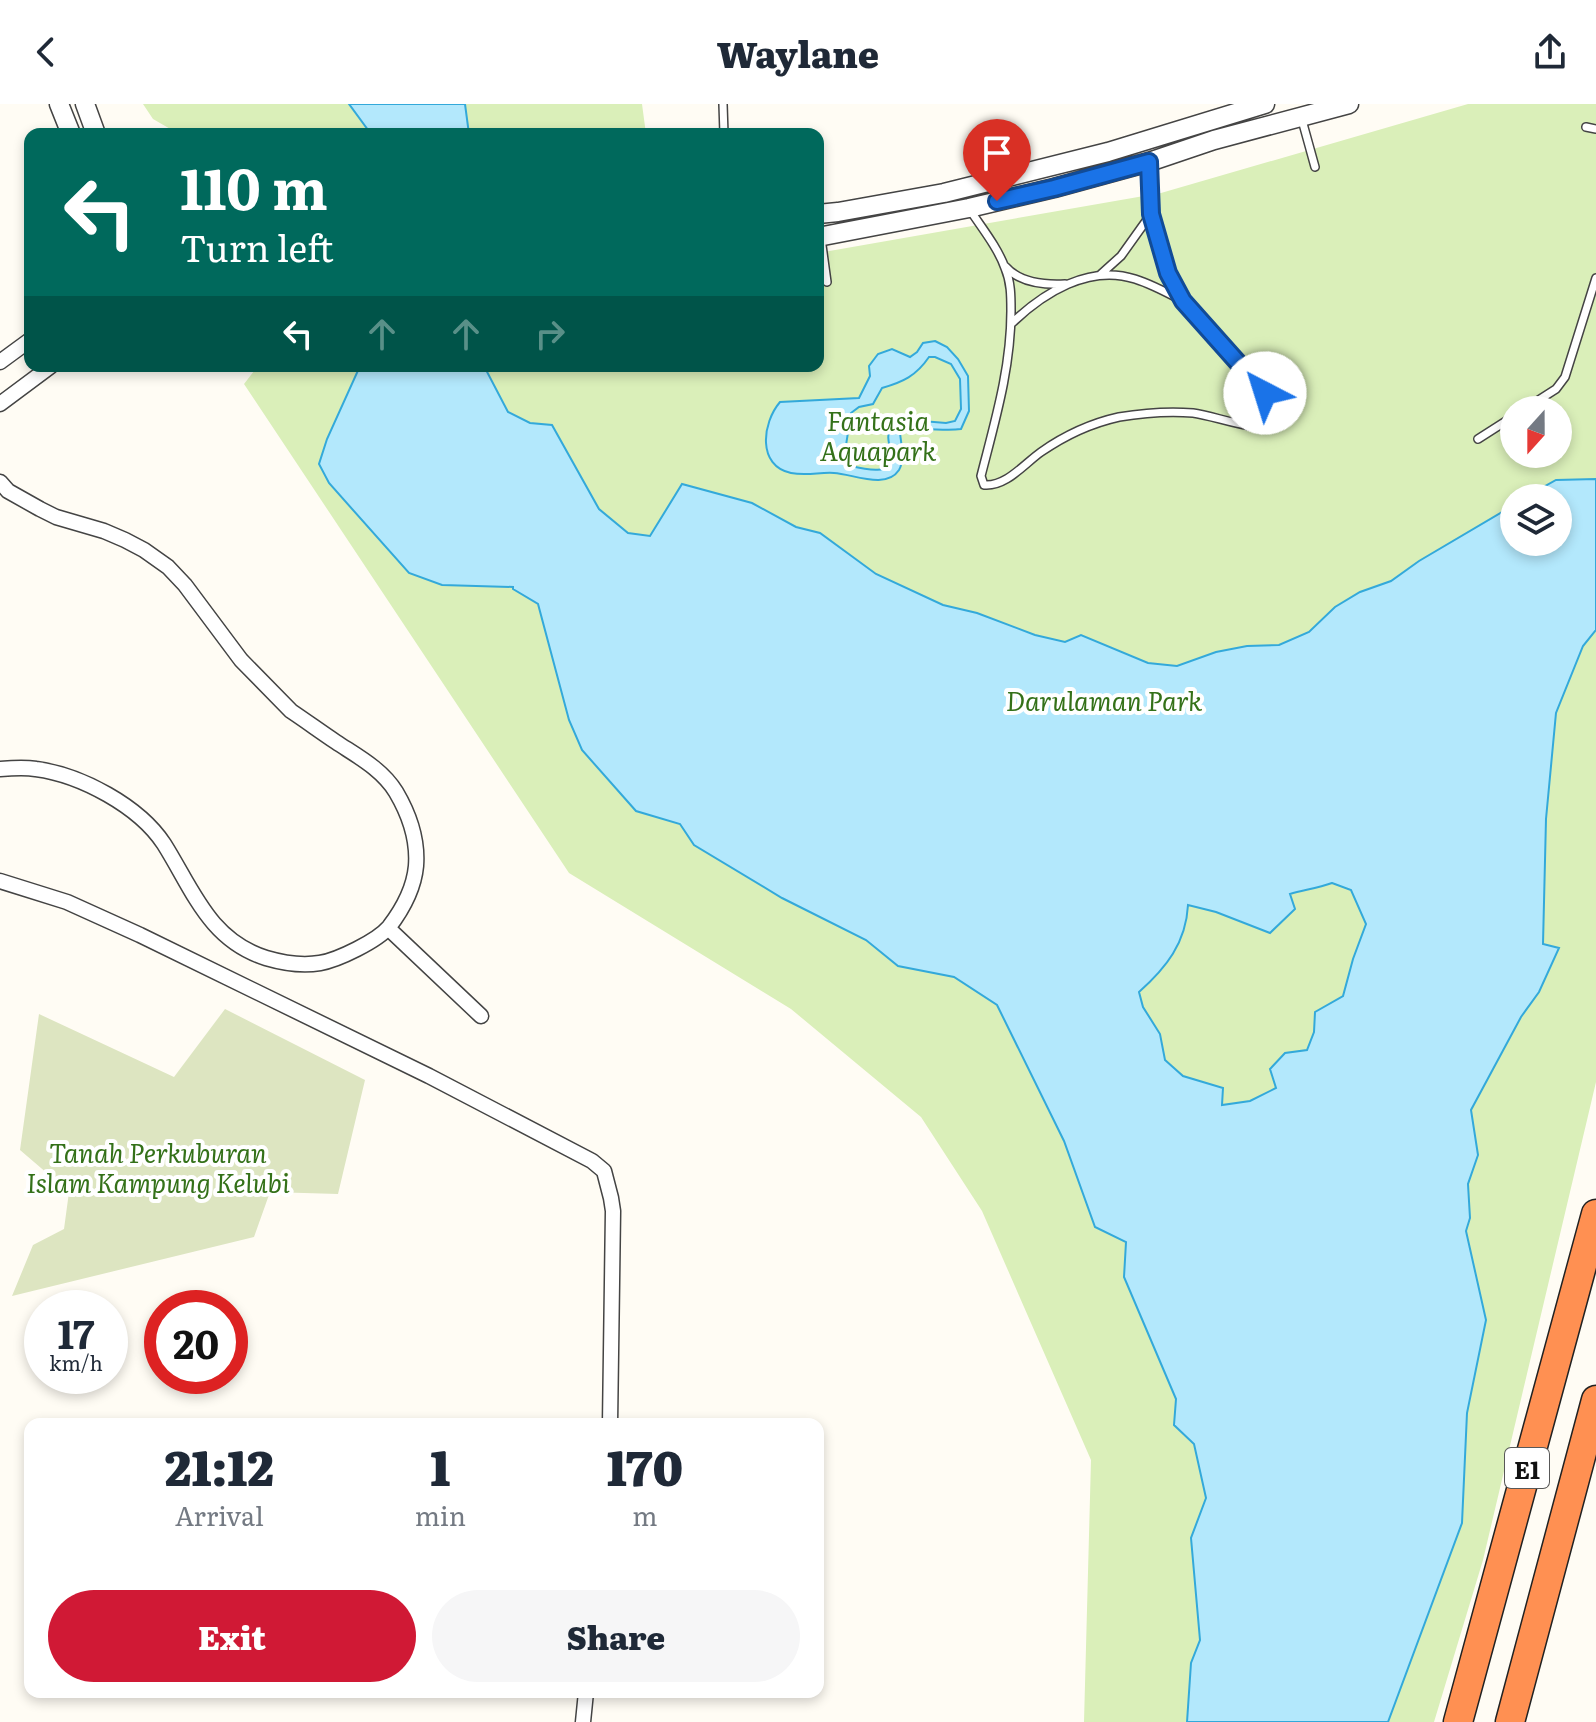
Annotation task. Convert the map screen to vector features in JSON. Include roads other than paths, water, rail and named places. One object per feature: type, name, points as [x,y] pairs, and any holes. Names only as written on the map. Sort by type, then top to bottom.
[{"type":"highway","name":"E1","points":[[1458,1722],[1596,1214]]},
{"type":"highway","name":"E1","points":[[1510,1722],[1596,1400]]},
{"type":"street","points":[[59,104],[69,128]]},
{"type":"street","points":[[85,104],[94,128]]},
{"type":"street","points":[[824,213],[959,189],[1108,152],[1265,104]]},
{"type":"street","points":[[824,235],[969,208],[1054,188],[1349,104]]},
{"type":"street","points":[[0,362],[24,345]]},
{"type":"street","points":[[0,404],[43,372]]},
{"type":"street","points":[[0,482],[8,491],[40,509],[125,540],[168,567],[241,660],[280,701],[386,779],[409,818],[416,855],[410,892],[388,928],[339,958],[298,964],[263,957],[243,949],[210,921],[163,843],[126,806],[62,775],[35,768],[0,769]]},
{"type":"street","points":[[0,881],[67,902],[140,935],[443,1083],[584,1156],[604,1171],[613,1211],[610,1418]]},
{"type":"street","points":[[388,928],[481,1016]]},
{"type":"street","points":[[583,1722],[585,1698]]},
{"type":"lane","points":[[723,104],[724,128]]},
{"type":"lane","points":[[1301,117],[1315,167]]},
{"type":"lane","points":[[1586,127],[1596,129]]},
{"type":"lane","points":[[1005,266],[1010,283],[1008,362],[981,476],[984,485],[994,486],[1071,435],[1116,418],[1142,413],[1183,412],[1276,428],[1283,424],[1284,417],[1183,301],[1168,273],[1151,214],[1149,162]]},
{"type":"lane","points":[[969,208],[1011,272],[1028,281],[1067,284]]},
{"type":"lane","points":[[1101,274],[1121,256],[1151,214]]},
{"type":"lane","points":[[824,262],[827,282]]},
{"type":"lane","points":[[1011,324],[1025,310],[1067,284],[1101,274],[1133,277],[1183,301]]},
{"type":"lane","points":[[1545,396],[1556,389],[1565,377],[1596,278]]},
{"type":"lane","points":[[1478,439],[1500,425]]},
{"type":"water","points":[[349,104],[465,104],[468,128],[367,128]]},
{"type":"water","points":[[935,341],[947,347],[968,376],[969,411],[961,429],[915,429],[900,433],[901,466],[886,479],[834,473],[791,473],[772,462],[766,443],[767,432],[769,421],[780,402],[859,398],[870,376],[869,366],[878,354],[892,349],[910,357],[923,343]],"holes":[[[929,357],[951,364],[960,379],[961,409],[955,421],[910,420],[890,428],[891,462],[888,467],[875,470],[847,465],[844,458],[851,413],[859,407],[873,404],[882,388],[908,377]]]},
{"type":"water","points":[[357,372],[487,372],[508,412],[530,423],[552,425],[599,509],[628,533],[650,536],[682,484],[752,503],[796,527],[820,533],[876,574],[943,605],[977,613],[1035,635],[1065,642],[1081,635],[1148,663],[1177,666],[1216,652],[1247,646],[1279,645],[1309,632],[1335,607],[1360,592],[1391,581],[1500,513],[1500,556],[1572,556],[1572,484],[1549,484],[1556,480],[1596,479],[1596,630],[1583,646],[1556,713],[1546,819],[1543,944],[1559,948],[1539,992],[1521,1017],[1471,1110],[1478,1155],[1468,1184],[1470,1218],[1466,1231],[1486,1320],[1467,1413],[1462,1523],[1388,1722],[1187,1722],[1191,1663],[1200,1640],[1191,1538],[1206,1498],[1194,1444],[1174,1425],[1176,1399],[1124,1277],[1126,1242],[1095,1227],[1064,1141],[997,1005],[954,977],[898,966],[866,940],[782,898],[694,845],[680,824],[636,811],[582,750],[569,720],[538,604],[513,587],[442,585],[409,573],[329,483],[319,464]],"holes":[[[1332,883],[1351,890],[1366,924],[1343,996],[1315,1012],[1314,1032],[1307,1050],[1285,1053],[1270,1069],[1276,1088],[1250,1101],[1222,1105],[1223,1088],[1183,1076],[1165,1060],[1160,1034],[1143,1007],[1139,992],[1173,954],[1183,931],[1188,905],[1216,912],[1270,933],[1295,909],[1290,894]]]},
{"type":"park label","name":"Fantasia Aquapark","points":[[878,434]]},
{"type":"park label","name":"Darulaman Park","points":[[1104,699]]},
{"type":"park label","name":"Tanah Perkuburan Islam Kampung Kelubi","points":[[158,1166]]}]
